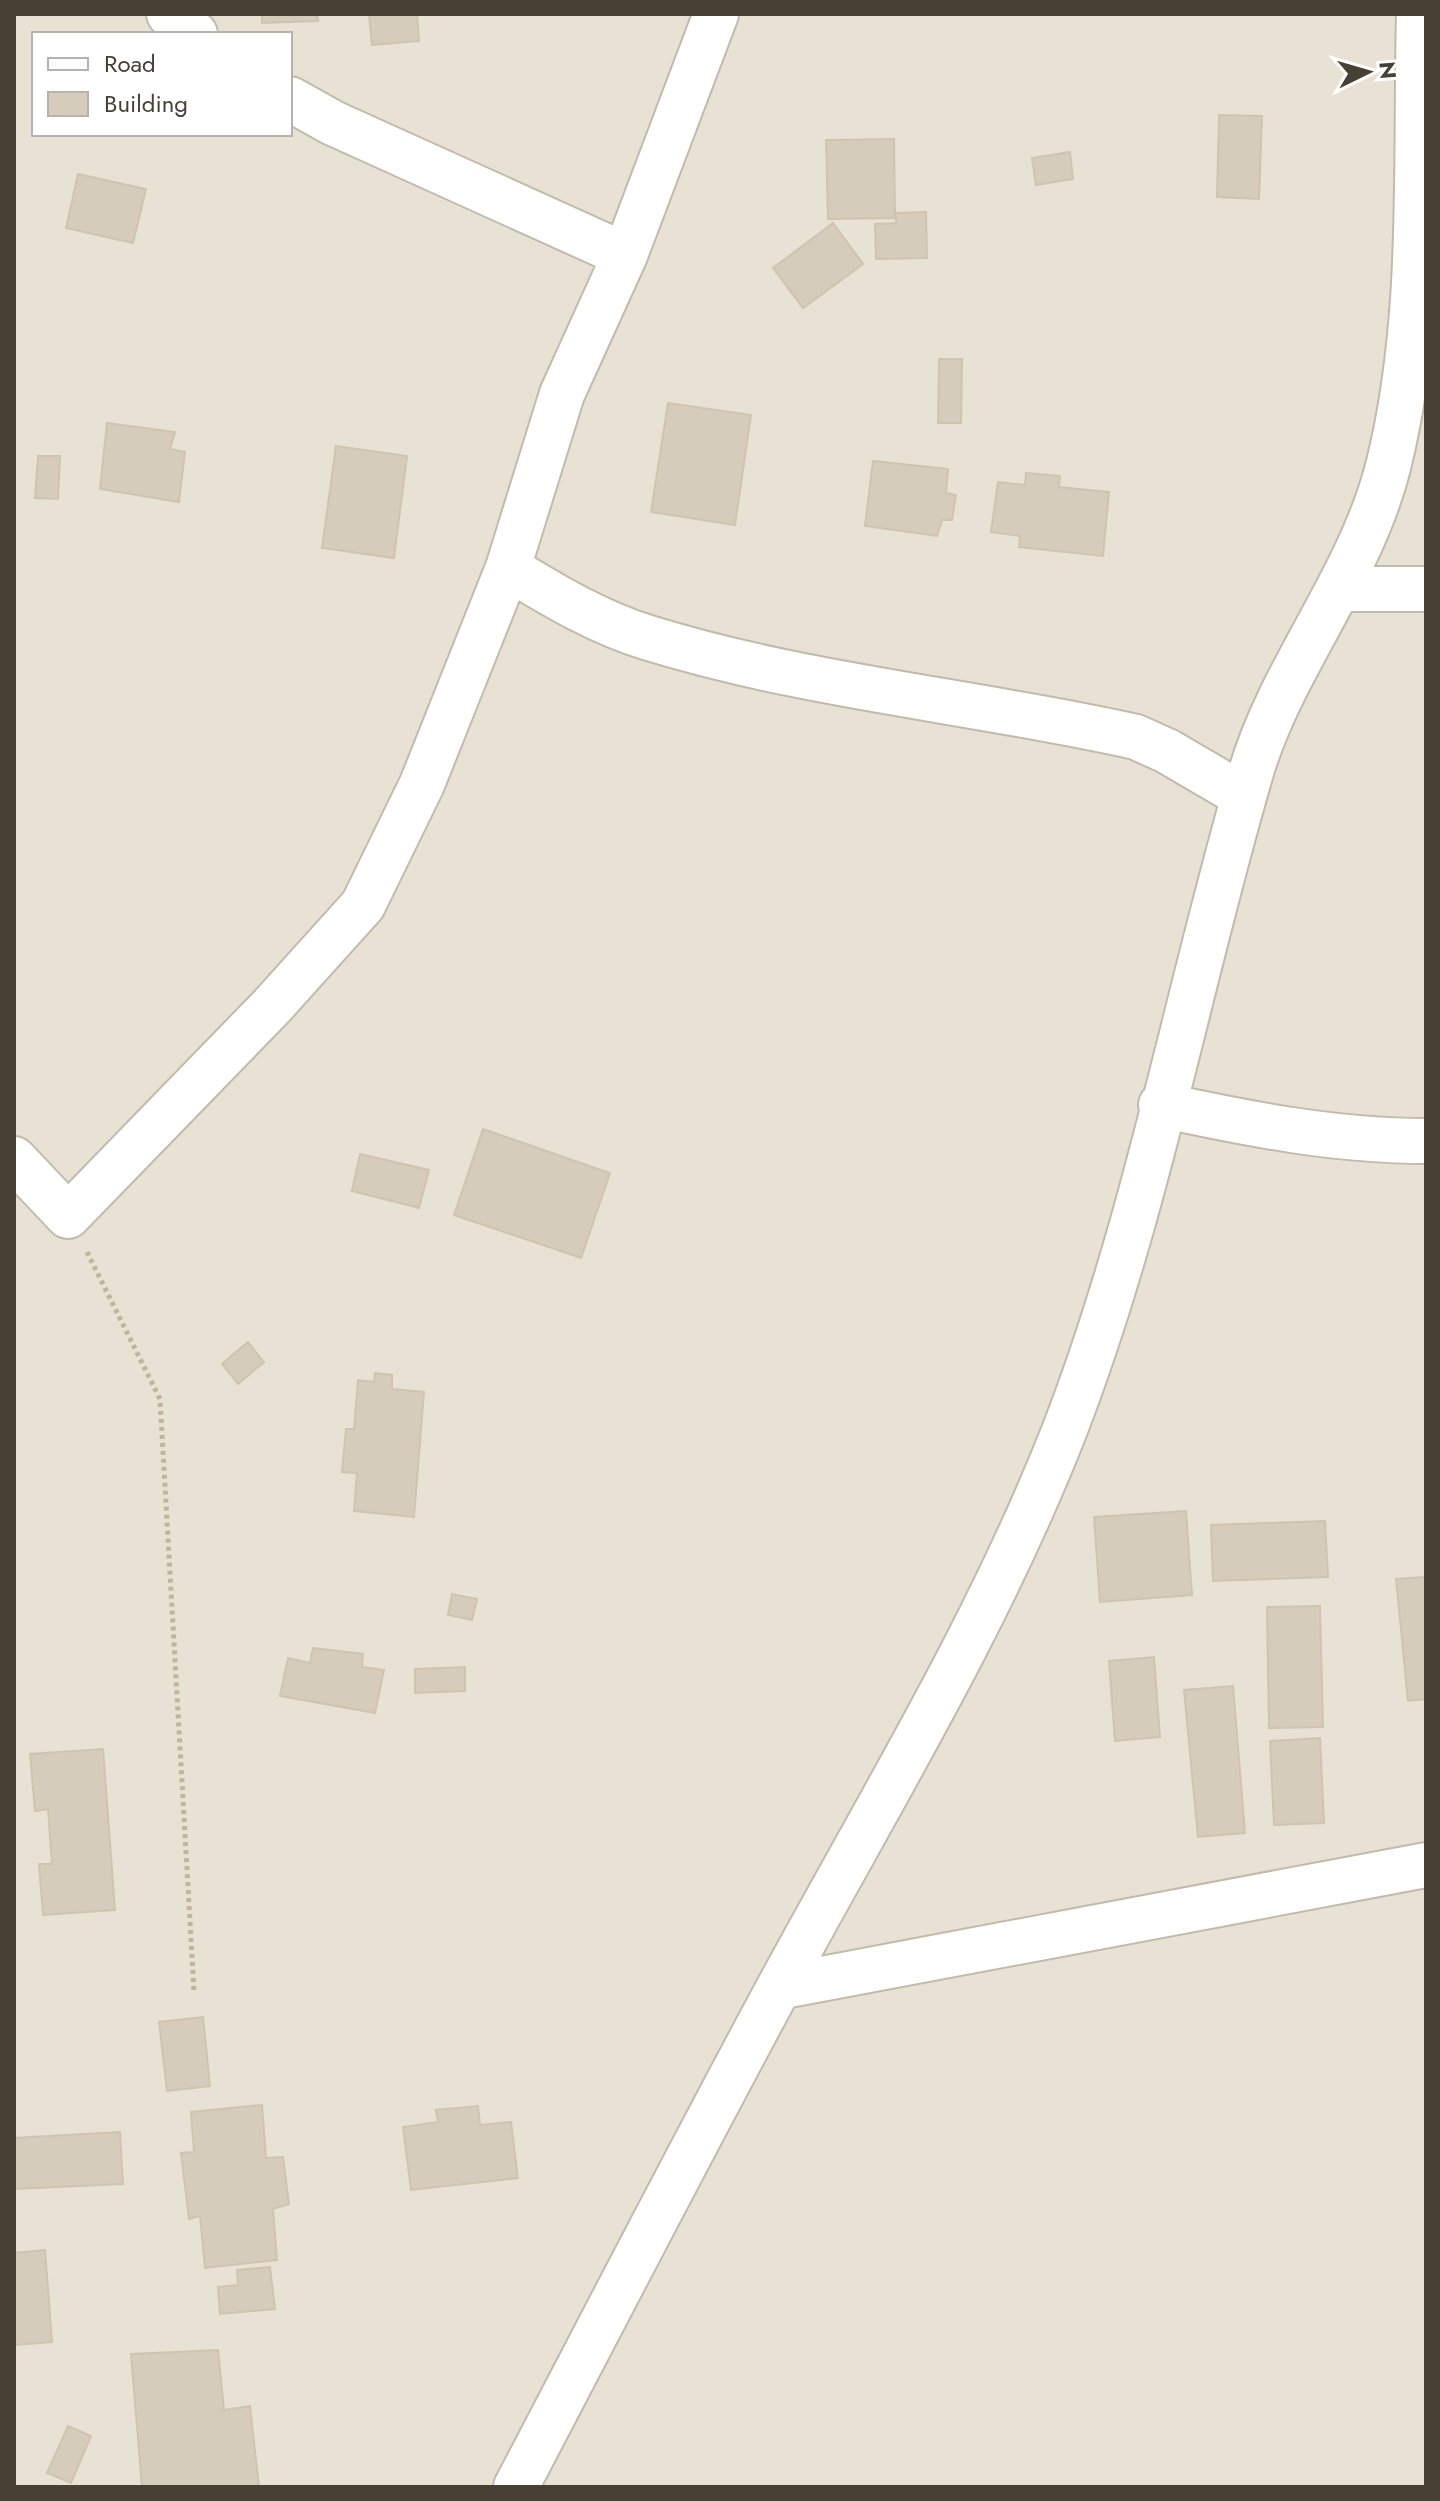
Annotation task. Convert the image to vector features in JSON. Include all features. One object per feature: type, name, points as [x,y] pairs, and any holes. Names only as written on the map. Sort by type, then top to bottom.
[{"type":"street","points":[[169,14],[192,32]]},
{"type":"street","points":[[14,1159],[68,1216],[272,1006],[363,905],[422,784],[508,568],[562,394],[625,255],[716,14]]},
{"type":"street","points":[[516,2487],[779,1987],[927,1723],[1000,1579],[1054,1455],[1122,1256],[1260,742],[1341,589],[1387,471],[1411,340],[1419,14]]},
{"type":"street","points":[[292,100],[333,123],[435,166],[625,255]]},
{"type":"street","points":[[508,568],[560,600],[647,638],[821,679],[1136,737],[1244,796]]},
{"type":"street","points":[[1341,589],[1426,589]]},
{"type":"street","points":[[1161,1105],[1272,1129],[1333,1137],[1426,1141]]},
{"type":"street","points":[[779,1987],[1426,1865]]},
{"type":"path","points":[[68,1216],[160,1399],[194,1991]]},
{"type":"shaded area","points":[[14,14],[1426,14],[1426,2487],[14,2487]]},
{"type":"building","points":[[262,14],[317,14],[318,21],[262,23]]},
{"type":"building","points":[[369,14],[417,14],[419,41],[372,45]]},
{"type":"building","points":[[1219,115],[1262,116],[1259,199],[1217,197]]},
{"type":"building","points":[[894,139],[895,218],[828,219],[826,140]]},
{"type":"building","points":[[1070,152],[1073,179],[1036,185],[1032,158]]},
{"type":"building","points":[[78,174],[146,189],[133,243],[66,228]]},
{"type":"building","points":[[926,212],[927,258],[876,259],[875,224],[896,223],[896,213]]},
{"type":"building","points":[[833,223],[863,264],[803,308],[773,268]]},
{"type":"building","points":[[939,359],[962,359],[961,423],[938,423]]},
{"type":"building","points":[[668,403],[751,415],[735,525],[651,512]]},
{"type":"building","points":[[107,423],[175,432],[170,449],[185,452],[179,502],[100,489]]},
{"type":"building","points":[[336,446],[407,456],[394,558],[322,548]]},
{"type":"building","points":[[38,456],[60,456],[58,499],[35,498]]},
{"type":"building","points":[[873,461],[948,469],[946,493],[956,495],[952,520],[942,520],[937,536],[865,526]]},
{"type":"building","points":[[1026,473],[1060,476],[1059,487],[1109,492],[1103,556],[1019,547],[1020,536],[991,532],[998,482],[1025,485]]},
{"type":"building","points":[[483,1129],[610,1173],[581,1258],[454,1215]]},
{"type":"building","points":[[360,1154],[429,1170],[419,1208],[352,1191]]},
{"type":"building","points":[[248,1342],[264,1362],[238,1384],[222,1364]]},
{"type":"building","points":[[375,1373],[392,1375],[392,1389],[424,1392],[414,1517],[354,1511],[357,1473],[342,1472],[346,1429],[354,1429],[358,1380],[374,1382]]},
{"type":"building","points":[[1186,1511],[1192,1595],[1100,1602],[1094,1517]]},
{"type":"building","points":[[1325,1521],[1328,1577],[1213,1581],[1211,1525]]},
{"type":"building","points":[[1426,1577],[1426,1699],[1408,1701],[1396,1579]]},
{"type":"building","points":[[452,1594],[477,1599],[472,1620],[448,1615]]},
{"type":"building","points":[[1320,1606],[1323,1727],[1269,1728],[1267,1607]]},
{"type":"building","points":[[313,1648],[363,1654],[362,1667],[384,1670],[375,1713],[280,1696],[288,1658],[310,1663]]},
{"type":"building","points":[[1154,1657],[1160,1737],[1115,1741],[1109,1661]]},
{"type":"building","points":[[465,1667],[465,1691],[415,1693],[415,1669]]},
{"type":"building","points":[[1233,1686],[1245,1833],[1198,1837],[1184,1690]]},
{"type":"building","points":[[1320,1738],[1324,1823],[1274,1825],[1270,1741]]},
{"type":"building","points":[[103,1749],[115,1910],[43,1915],[39,1864],[52,1864],[48,1809],[35,1811],[30,1754]]},
{"type":"building","points":[[203,2017],[210,2086],[167,2091],[159,2022]]},
{"type":"building","points":[[262,2105],[266,2158],[283,2157],[289,2204],[273,2209],[277,2260],[205,2268],[200,2216],[189,2219],[181,2153],[194,2152],[191,2112]]},
{"type":"building","points":[[478,2106],[480,2125],[511,2122],[518,2178],[411,2190],[403,2127],[438,2122],[436,2110]]},
{"type":"building","points":[[120,2132],[123,2184],[14,2189],[14,2138]]},
{"type":"building","points":[[45,2250],[52,2342],[14,2345],[14,2253]]},
{"type":"building","points":[[270,2267],[275,2309],[220,2314],[218,2287],[238,2285],[237,2270]]},
{"type":"building","points":[[218,2350],[224,2410],[250,2406],[259,2487],[142,2487],[131,2354]]},
{"type":"building","points":[[68,2426],[91,2436],[71,2483],[47,2473]]}]
